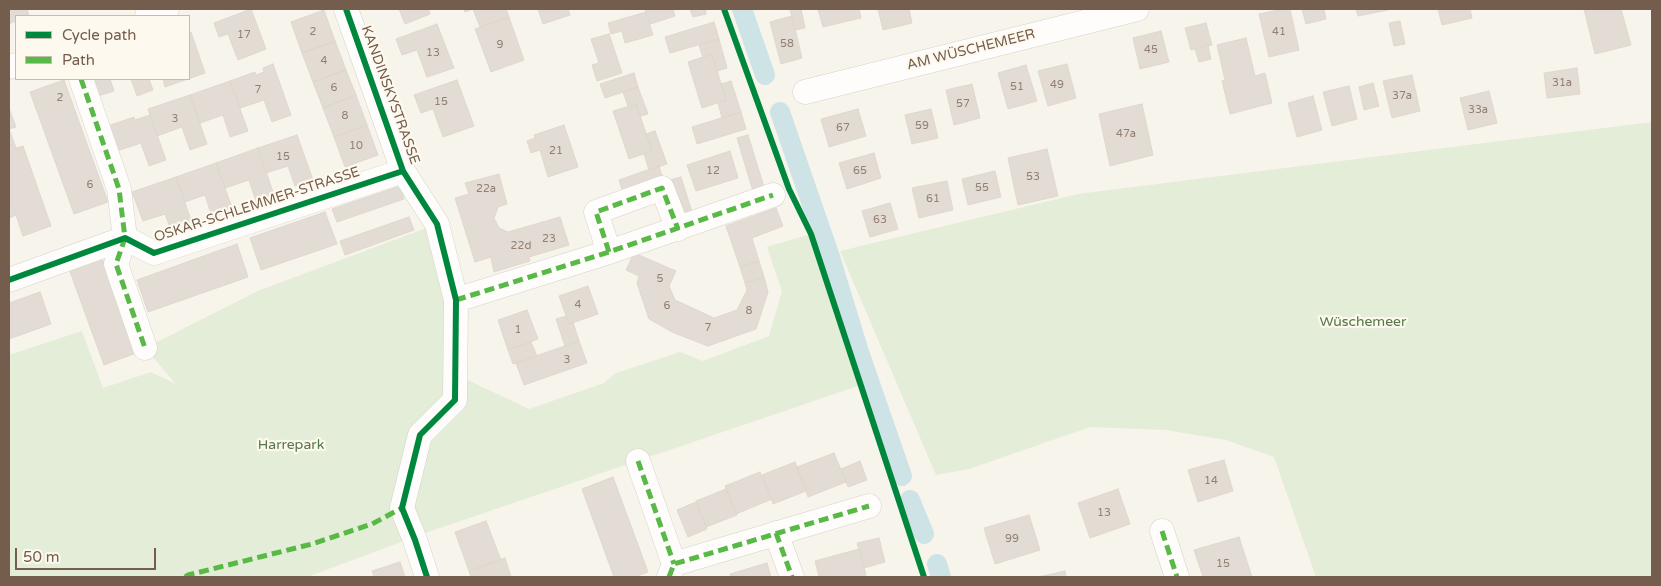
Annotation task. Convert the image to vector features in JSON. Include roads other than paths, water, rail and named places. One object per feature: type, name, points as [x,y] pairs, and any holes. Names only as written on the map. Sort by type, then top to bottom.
[{"type":"street","points":[[150,15],[167,9]]},
{"type":"street","name":"KANDINSKYSTRASSE","points":[[346,9],[403,171],[437,224],[456,300],[455,400],[420,436],[402,508],[427,577]]},
{"type":"street","name":"AM WÜSCHEMEER","points":[[805,92],[1136,9]]},
{"type":"street","points":[[81,80],[119,189],[125,238],[116,264],[145,348]]},
{"type":"street","name":"OSKAR-SCHLEMMER-STRASSE","points":[[125,238],[154,253],[403,171]]},
{"type":"street","points":[[609,252],[596,212],[662,188],[678,229]]},
{"type":"street","points":[[456,300],[678,229],[773,194]]},
{"type":"street","points":[[9,280],[125,238]]},
{"type":"street","points":[[638,461],[671,571],[776,533],[869,506]]},
{"type":"street","points":[[1162,530],[1177,577]]},
{"type":"street","points":[[776,533],[792,577]]},
{"type":"waterway","points":[[742,9],[765,75]]},
{"type":"waterway","points":[[780,112],[902,476]]},
{"type":"waterway","points":[[910,500],[924,534]]},
{"type":"waterway","points":[[937,564],[941,577]]},
{"type":"park label","name":"Wüschemeer","points":[[1363,322]]},
{"type":"park label","name":"Harrepark","points":[[291,445]]}]
